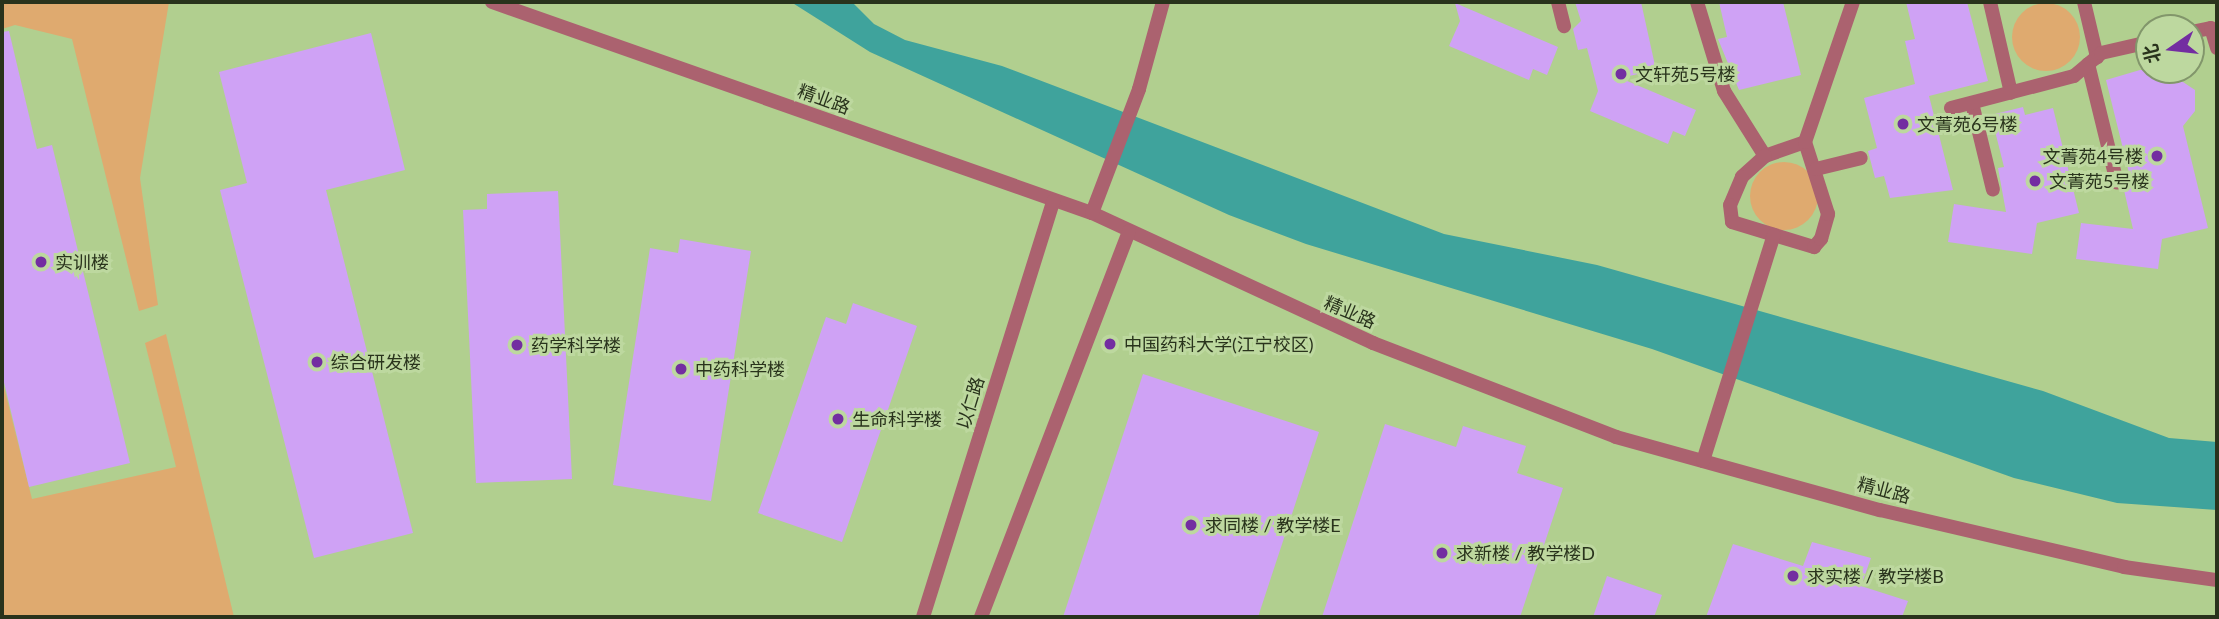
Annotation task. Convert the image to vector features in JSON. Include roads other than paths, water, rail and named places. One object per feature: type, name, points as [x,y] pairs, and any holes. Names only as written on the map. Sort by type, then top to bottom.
[{"type":"street","name":"精业路","points":[[492,2],[1092,213],[1373,343],[1616,437],[2068,554],[2217,580]]},
{"type":"street","points":[[1092,213],[1139,89],[1163,2]]},
{"type":"street","points":[[1558,2],[1563,26]]},
{"type":"street","points":[[1697,2],[1724,91],[1765,156]]},
{"type":"street","points":[[1805,142],[1765,156],[1741,177],[1730,205],[1732,222],[1814,247],[1821,239],[1828,214],[1816,169],[1805,142],[1853,2]]},
{"type":"street","points":[[1990,2],[2011,93]]},
{"type":"street","points":[[2084,2],[2117,183]]},
{"type":"street","points":[[2205,29],[2211,28],[2217,50]]},
{"type":"street","points":[[1951,108],[2074,76],[2093,60],[2135,46]]},
{"type":"street","points":[[1972,103],[1993,190]]},
{"type":"street","points":[[1816,169],[1861,158]]},
{"type":"street","name":"以仁路","points":[[923,617],[1053,201]]},
{"type":"street","points":[[981,617],[1129,230]]},
{"type":"street","points":[[1703,461],[1774,235]]},
{"type":"water","points":[[791,2],[852,2],[874,24],[905,40],[1002,66],[1444,234],[1597,265],[2043,391],[2169,438],[2217,442],[2217,510],[2117,503],[2014,478],[1652,349],[1306,244],[1229,215],[870,52]]},
{"type":"place","name":"文轩苑5号楼","points":[[1621,74]]},
{"type":"place","name":"文菁苑6号楼","points":[[1903,124]]},
{"type":"place","name":"文菁苑4号楼","points":[[2157,156]]},
{"type":"place","name":"文菁苑5号楼","points":[[2035,181]]},
{"type":"place","name":"实训楼","points":[[41,262]]},
{"type":"place","name":"中国药科大学(江宁校区)","points":[[1110,344]]},
{"type":"place","name":"药学科学楼","points":[[517,345]]},
{"type":"place","name":"综合研发楼","points":[[317,362]]},
{"type":"place","name":"中药科学楼","points":[[681,369]]},
{"type":"place","name":"生命科学楼","points":[[838,419]]},
{"type":"place","name":"求同楼 / 教学楼E","points":[[1191,525]]},
{"type":"place","name":"求新楼 / 教学楼D","points":[[1442,553]]},
{"type":"place","name":"求实楼 / 教学楼B","points":[[1793,576]]}]
